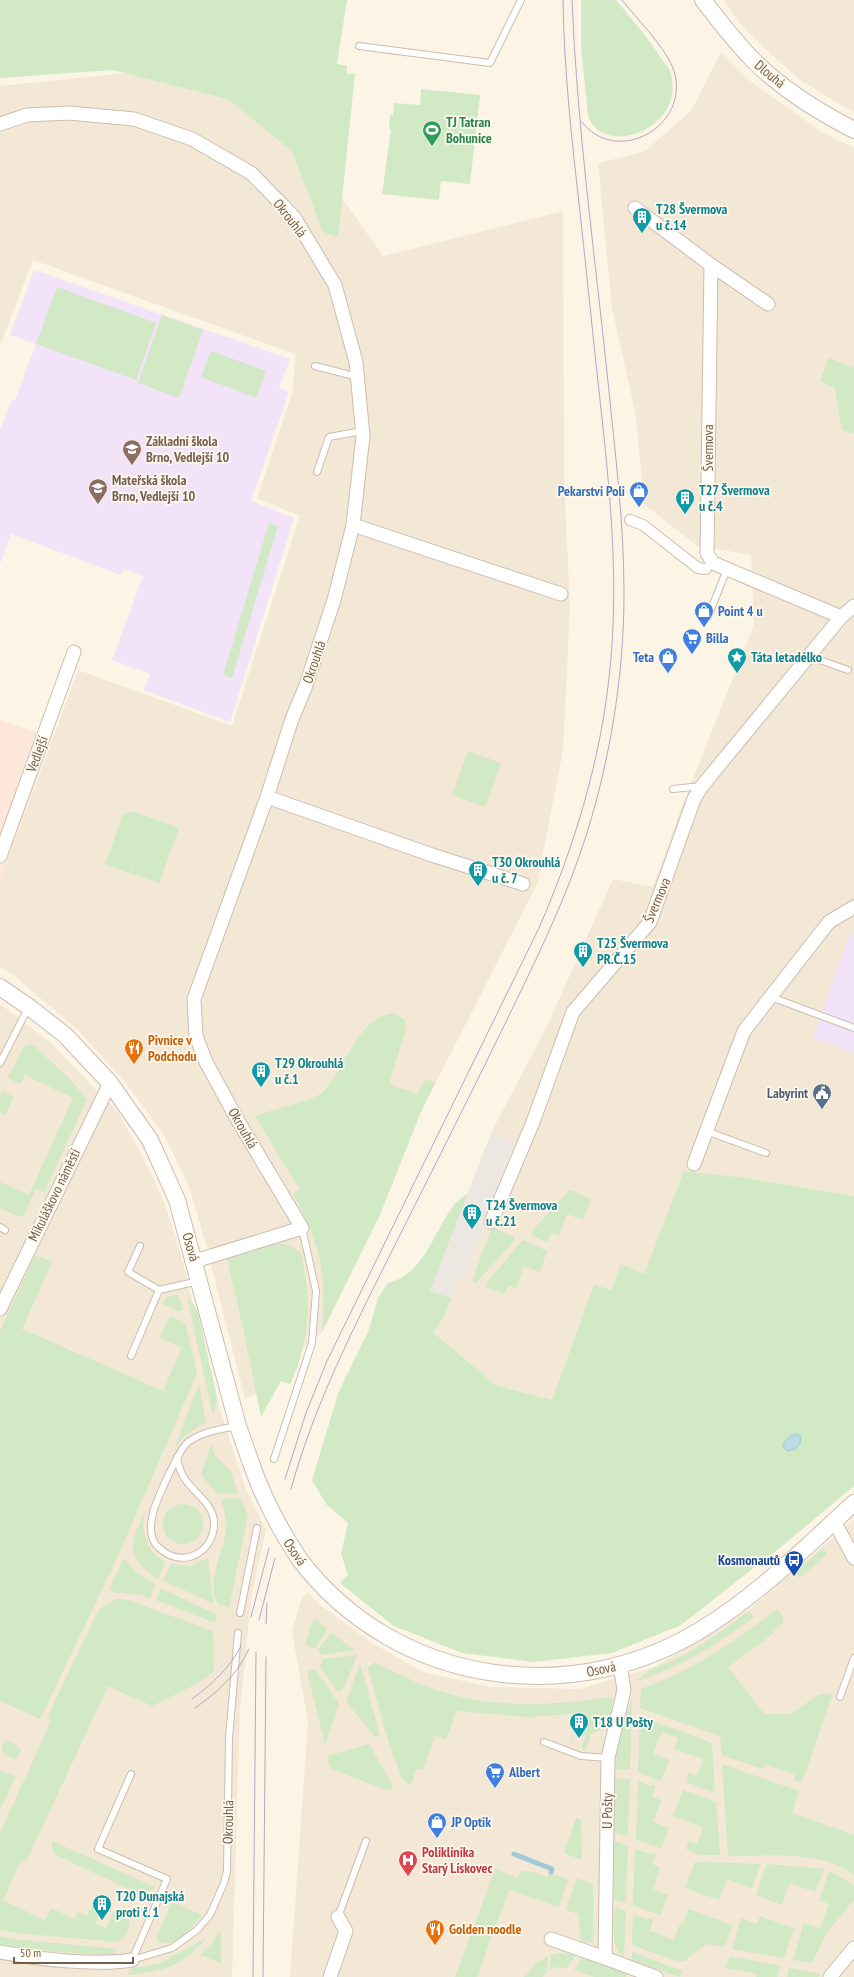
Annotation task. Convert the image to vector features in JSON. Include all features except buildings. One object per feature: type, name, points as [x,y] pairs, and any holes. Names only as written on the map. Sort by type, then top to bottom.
[{"type":"street","name":"Dlouhá","points":[[703,0],[754,62],[789,90],[854,130]]},
{"type":"street","name":"Okrouhlá","points":[[0,124],[27,115],[69,113],[134,119],[192,138],[251,174],[294,217],[335,285],[356,362],[358,377],[362,431],[354,525],[334,600],[305,688],[292,719],[266,797],[194,999],[196,1036],[206,1062],[237,1119],[302,1228]]},
{"type":"street","points":[[635,208],[711,265],[768,304]]},
{"type":"street","name":"Švermova","points":[[711,265],[707,553],[713,563],[841,617]]},
{"type":"street","points":[[630,520],[643,525],[698,568],[706,569]]},
{"type":"street","points":[[354,525],[561,594]]},
{"type":"street","name":"Švermova","points":[[491,1222],[532,1122],[573,1012],[650,922],[694,799],[702,786],[808,656],[841,617],[854,606]]},
{"type":"street","name":"Vedlejší","points":[[0,856],[74,652]]},
{"type":"street","points":[[266,797],[523,884]]},
{"type":"street","points":[[694,1164],[744,1032],[829,922],[854,907]]},
{"type":"street","name":"Osová","points":[[0,987],[29,1006],[65,1035],[110,1083],[150,1140],[177,1200],[195,1261],[238,1426],[261,1491],[278,1525],[300,1560],[313,1577],[356,1616],[400,1644],[433,1659],[468,1669],[502,1675],[544,1676],[586,1673],[620,1665],[668,1647],[710,1625],[751,1595],[854,1503]]},
{"type":"street","name":"Mikuláškovo náměstí","points":[[0,1309],[110,1083]]},
{"type":"street","points":[[195,1261],[302,1228]]},
{"type":"street","points":[[834,1521],[854,1558]]},
{"type":"street","name":"U Pošty","points":[[605,1958],[608,1758],[624,1690],[620,1665]]},
{"type":"street","points":[[330,1977],[346,1931],[338,1917]]},
{"type":"street","points":[[551,1939],[656,1977]]},
{"type":"street","points":[[830,1977],[854,1948]]},
{"type":"street","points":[[0,1952],[67,1960],[114,1963],[132,1960]]},
{"type":"lane","points":[[359,46],[490,63],[521,0]]},
{"type":"lane","points":[[315,366],[358,377]]},
{"type":"lane","points":[[317,472],[329,437],[362,431]]},
{"type":"lane","points":[[708,617],[727,569]]},
{"type":"lane","points":[[808,656],[848,670]]},
{"type":"lane","points":[[673,789],[702,786]]},
{"type":"lane","points":[[771,997],[854,1028]]},
{"type":"lane","points":[[0,1063],[29,1006]]},
{"type":"lane","points":[[706,1131],[766,1153]]},
{"type":"lane","name":"Okrouhlá","points":[[274,1459],[312,1343],[316,1291],[302,1228]]},
{"type":"lane","points":[[140,1246],[128,1272],[159,1290],[200,1281]]},
{"type":"lane","points":[[131,1356],[159,1290]]},
{"type":"lane","points":[[177,1457],[180,1470],[193,1489],[213,1512],[214,1524],[213,1534],[202,1552],[185,1558],[168,1555],[153,1541],[151,1531],[153,1512],[177,1457],[186,1443],[200,1435],[238,1426]]},
{"type":"lane","points":[[240,1613],[257,1528]]},
{"type":"lane","name":"Okrouhlá","points":[[132,1960],[172,1948],[197,1930],[210,1915],[224,1883],[227,1871],[230,1738],[238,1633]]},
{"type":"lane","points":[[840,1697],[854,1658]]},
{"type":"lane","points":[[544,1742],[581,1756],[608,1758]]},
{"type":"lane","points":[[131,1774],[98,1849],[167,1879],[132,1960]]},
{"type":"lane","points":[[338,1917],[366,1841]]},
{"type":"shaded area","points":[[723,0],[854,0],[854,113],[802,81],[770,54],[742,26]]},
{"type":"shaded area","points":[[721,52],[750,81],[823,133],[854,148],[854,1196],[746,1178],[684,1172],[644,1274],[611,1290],[594,1284],[552,1400],[495,1385],[433,1332],[444,1317],[460,1277],[465,1278],[515,1142],[491,1133],[548,1024],[613,879],[653,887],[681,809],[754,625],[751,555],[696,545],[644,504],[636,416],[612,308],[598,163],[644,152],[691,111]]},
{"type":"shaded area","points":[[176,68],[292,128],[383,256],[563,211],[564,479],[570,606],[563,750],[537,884],[420,1114],[379,1217],[323,1331],[294,1357],[267,1390],[245,1398],[205,1241],[189,1186],[163,1133],[124,1081],[77,1029],[13,975],[0,967],[0,882],[78,670],[232,726],[300,516],[257,498],[293,391],[295,354],[33,260],[0,346],[0,86]]},
{"type":"shaded area","name":"Základní škola Brno, Vedlejší 10","points":[[34,270],[290,359],[279,388],[289,392],[251,501],[294,518],[230,722],[144,690],[150,674],[112,660],[143,576],[124,569],[121,575],[11,534],[0,564],[0,430],[12,399],[15,400],[36,344],[10,335]]},
{"type":"shaded area","points":[[0,720],[52,737],[0,882]]},
{"type":"shaded area","points":[[854,931],[854,1053],[813,1038],[848,938]]},
{"type":"shaded area","points":[[0,1004],[50,1042],[118,1112],[144,1159],[165,1204],[180,1252],[219,1406],[245,1487],[266,1530],[252,1592],[240,1709],[232,1977],[0,1977]]},
{"type":"shaded area","points":[[491,1133],[515,1142],[465,1278],[460,1277],[452,1298],[430,1291]]},
{"type":"shaded area","points":[[854,1519],[854,1977],[290,1977],[308,1722],[292,1632],[301,1600],[308,1592],[320,1605],[372,1643],[423,1672],[490,1687],[580,1689],[655,1667],[751,1608]]},
{"type":"green space","points":[[0,0],[347,0],[337,64],[347,66],[347,74],[355,74],[338,237],[323,232],[292,151],[228,99],[113,70],[0,78]]},
{"type":"green space","points":[[581,0],[616,0],[645,35],[670,71],[673,91],[667,108],[656,122],[642,131],[626,136],[610,136],[597,129],[588,116],[581,47]]},
{"type":"green space","name":"TJ Tatran Bohunice","points":[[421,89],[480,95],[470,184],[441,181],[439,200],[382,194],[391,130],[389,129],[390,115],[393,115],[394,103],[420,105]]},
{"type":"green space","points":[[57,287],[156,323],[136,380],[36,344]]},
{"type":"green space","points":[[162,315],[203,330],[179,398],[138,383]]},
{"type":"green space","points":[[211,351],[266,371],[256,398],[201,377]]},
{"type":"green space","points":[[829,358],[854,368],[854,434],[842,430],[835,388],[820,381]]},
{"type":"green space","points":[[269,523],[278,526],[232,678],[223,675]]},
{"type":"green space","points":[[468,751],[501,763],[485,807],[452,795]]},
{"type":"green space","points":[[132,811],[179,828],[159,883],[130,873],[137,852],[129,873],[105,864],[123,815]]},
{"type":"green space","points":[[394,1013],[405,1020],[406,1028],[389,1084],[417,1094],[426,1079],[435,1083],[420,1114],[379,1217],[322,1331],[322,1269],[312,1236],[293,1193],[300,1190],[255,1116],[318,1096],[338,1072],[360,1035],[381,1017]]},
{"type":"green space","points":[[28,1044],[33,1045],[69,1078],[87,1100],[44,1192],[36,1189],[23,1216],[20,1217],[0,1208],[0,1182],[29,1195],[73,1098],[25,1075],[20,1084],[8,1078],[23,1048]]},
{"type":"green space","points":[[2,1091],[14,1097],[5,1115],[0,1112],[0,1096]]},
{"type":"green space","points":[[684,1171],[746,1178],[854,1196],[854,1486],[782,1546],[681,1625],[612,1653],[533,1662],[462,1653],[394,1626],[340,1583],[348,1575],[341,1554],[348,1523],[326,1504],[312,1480],[339,1391],[368,1332],[378,1298],[388,1283],[411,1271],[419,1262],[454,1205],[468,1193],[430,1291],[452,1298],[444,1317],[433,1332],[495,1385],[552,1400],[594,1284],[611,1290],[621,1264],[644,1274]]},
{"type":"green space","points":[[570,1190],[591,1199],[583,1220],[567,1214],[559,1236],[551,1233],[548,1242],[532,1236],[533,1230]]},
{"type":"green space","points":[[492,1227],[515,1237],[513,1242],[476,1283],[472,1281]]},
{"type":"green space","points":[[523,1240],[547,1251],[540,1272],[524,1266],[516,1288],[508,1285],[504,1294],[486,1287],[488,1281]]},
{"type":"green space","points":[[278,1244],[288,1245],[294,1248],[302,1257],[308,1299],[308,1313],[304,1343],[296,1371],[290,1384],[281,1381],[261,1417],[227,1259]]},
{"type":"green space","points":[[35,1255],[52,1262],[22,1329],[163,1391],[182,1348],[160,1338],[170,1316],[184,1322],[186,1326],[197,1373],[118,1556],[40,1719],[0,1701],[0,1331]]},
{"type":"green space","points":[[177,1294],[182,1305],[181,1311],[163,1304],[166,1298]]},
{"type":"green space","points":[[187,1297],[192,1302],[198,1313],[216,1392],[217,1401],[213,1415]]},
{"type":"green space","points":[[199,1384],[206,1422],[185,1435],[174,1449]]},
{"type":"green space","points":[[211,1444],[215,1456],[230,1470],[238,1493],[218,1494],[201,1475]]},
{"type":"green space","points":[[240,1498],[248,1515],[229,1608],[221,1604],[220,1606],[215,1598],[213,1589],[226,1526],[221,1500]]},
{"type":"green space","points":[[183,1504],[191,1506],[197,1510],[201,1516],[203,1524],[201,1532],[197,1538],[191,1542],[183,1544],[175,1542],[169,1538],[165,1532],[163,1524],[165,1516],[169,1510],[175,1506]]},
{"type":"green space","points":[[145,1511],[143,1526],[146,1540],[153,1552],[165,1562],[158,1579],[139,1563],[133,1548],[133,1541]]},
{"type":"green space","points":[[823,1548],[827,1554],[800,1578],[795,1572]]},
{"type":"green space","points":[[208,1558],[213,1603],[163,1581],[171,1564],[190,1566]]},
{"type":"green space","points":[[123,1559],[128,1562],[137,1573],[155,1585],[150,1598],[140,1595],[112,1592],[110,1588]]},
{"type":"green space","points":[[161,1588],[217,1615],[215,1623],[156,1600]]},
{"type":"green space","points":[[117,1599],[128,1600],[213,1631],[214,1671],[200,1682],[152,1706],[108,1686],[26,1862],[21,1860],[4,1899],[0,1898],[0,1833],[51,1721],[47,1718],[97,1613],[103,1606]]},
{"type":"green space","points":[[777,1609],[783,1617],[782,1624],[773,1631],[774,1633],[728,1667],[764,1714],[791,1714],[818,1695],[827,1693],[832,1695],[802,1783],[794,1780],[795,1775],[765,1764],[763,1769],[722,1755],[720,1736],[640,1708],[641,1689],[678,1674],[712,1655]]},
{"type":"green space","points":[[749,1611],[754,1617],[727,1636],[683,1662],[637,1681],[650,1670],[676,1659],[703,1644]]},
{"type":"green space","points":[[313,1620],[317,1620],[327,1629],[315,1649],[305,1644]]},
{"type":"green space","points":[[331,1633],[355,1650],[322,1655],[318,1650]]},
{"type":"green space","points":[[357,1655],[344,1688],[338,1692],[320,1667],[323,1659]]},
{"type":"green space","points":[[374,1662],[420,1684],[458,1696],[501,1703],[523,1704],[545,1704],[612,1697],[613,1709],[607,1727],[591,1734],[586,1750],[581,1749],[586,1735],[574,1732],[571,1743],[570,1742],[573,1732],[572,1714],[528,1717],[456,1711],[446,1740],[435,1736],[423,1770],[417,1768],[411,1785],[403,1780],[389,1744],[368,1668]]},
{"type":"green space","points":[[360,1663],[380,1736],[375,1737],[346,1701]]},
{"type":"green space","points":[[316,1670],[339,1704],[325,1745],[307,1671]]},
{"type":"green space","points":[[632,1697],[630,1770],[615,1769],[619,1737]]},
{"type":"green space","points":[[640,1716],[712,1743],[715,1793],[686,1782],[689,1773],[697,1776],[703,1759],[674,1749],[678,1738],[662,1732],[653,1754],[669,1760],[661,1781],[638,1772]]},
{"type":"green space","points":[[6,1740],[18,1746],[17,1748],[22,1750],[16,1759],[3,1753],[2,1745]]},
{"type":"green space","points":[[369,1744],[393,1786],[392,1789],[387,1790],[331,1769],[327,1756]]},
{"type":"green space","points":[[722,1764],[799,1791],[792,1813],[854,1835],[854,1875],[841,1867],[826,1861],[810,1858],[776,1855],[728,1856]]},
{"type":"green space","points":[[0,1770],[16,1776],[0,1810]]},
{"type":"green space","points":[[615,1778],[630,1779],[628,1837],[614,1833]]},
{"type":"green space","points":[[638,1781],[651,1786],[652,1784],[656,1786],[652,1797],[661,1800],[653,1822],[669,1828],[661,1848],[636,1840]]},
{"type":"green space","points":[[683,1790],[716,1802],[720,1855],[700,1855],[686,1849],[689,1841],[697,1844],[703,1827],[673,1816]]},
{"type":"green space","points":[[576,1818],[581,1820],[582,1860],[564,1853]]},
{"type":"green space","points":[[52,1841],[155,1887],[148,1893],[139,1894],[54,1854]]},
{"type":"green space","points":[[614,1841],[628,1846],[626,1903],[614,1899]]},
{"type":"green space","points":[[635,1849],[651,1854],[652,1852],[656,1853],[652,1864],[660,1867],[653,1889],[668,1895],[661,1915],[633,1906]]},
{"type":"green space","points":[[695,1862],[761,1864],[752,1888],[727,1879],[719,1900],[685,1888]]},
{"type":"green space","points":[[767,1864],[824,1869],[815,1892],[790,1883],[782,1905],[756,1895]]},
{"type":"green space","points":[[495,1869],[518,1878],[521,1871],[532,1872],[548,1877],[550,1873],[568,1879],[559,1907],[509,1890],[477,1977],[455,1977]]},
{"type":"green space","points":[[829,1871],[854,1885],[854,1900],[827,1932],[812,1963],[793,1960],[804,1923],[820,1928],[829,1904],[819,1900]]},
{"type":"green space","points":[[577,1878],[593,1884],[593,1942],[584,1943],[580,1939],[578,1914],[566,1910]]},
{"type":"green space","points":[[97,1895],[105,1899],[95,1923],[106,1928],[113,1912],[126,1917],[130,1922],[125,1937],[118,1942],[15,1933],[0,1930],[0,1899],[45,1920],[51,1908],[75,1919],[78,1912],[87,1916]]},
{"type":"green space","points":[[172,1902],[202,1915],[188,1931],[175,1941],[166,1943],[158,1941],[156,1938]]},
{"type":"green space","points":[[615,1907],[626,1911],[624,1957],[619,1953],[616,1947],[614,1934]]},
{"type":"green space","points":[[689,1909],[733,1925],[724,1947],[706,1944],[684,1961],[676,1961],[632,1945],[633,1914],[648,1920],[649,1918],[653,1919],[650,1931],[674,1940],[680,1924],[683,1924]]},
{"type":"green space","points":[[760,1916],[795,1929],[794,1933],[792,1933],[784,1958],[732,1949],[741,1918],[757,1924]]},
{"type":"green space","points":[[219,1932],[221,1932],[221,1963],[200,1955],[210,1945]]},
{"type":"green space","points":[[0,1936],[14,1939],[117,1949],[115,1955],[72,1953],[14,1947],[0,1944]]},
{"type":"green space","points":[[206,1938],[189,1955],[171,1966],[151,1972],[127,1975],[130,1969],[160,1963]]},
{"type":"green space","points":[[632,1952],[682,1971],[680,1977],[632,1960]]},
{"type":"green space","points":[[559,1953],[576,1955],[567,1968],[556,1967],[550,1970],[551,1955]]},
{"type":"green space","points":[[548,1956],[547,1972],[542,1977],[524,1977],[538,1962]]},
{"type":"green space","points":[[730,1956],[781,1966],[777,1977],[756,1977],[757,1974],[725,1968]]},
{"type":"green space","points":[[583,1957],[626,1973],[626,1977],[594,1977],[574,1970]]},
{"type":"green space","points":[[789,1968],[820,1974],[818,1977],[787,1977]]},
{"type":"water","points":[[797,1434],[801,1437],[800,1443],[796,1449],[787,1451],[783,1446],[785,1441],[790,1436]]},
{"type":"waterway","points":[[514,1854],[552,1869],[551,1872]]},
{"type":"tram line","points":[[285,1479],[306,1413],[327,1361],[539,928],[575,833],[585,801],[600,736],[606,703],[613,636],[614,602],[612,535],[604,434],[569,106],[563,0]]},
{"type":"tram line","points":[[291,1489],[299,1461],[319,1406],[343,1352],[536,960],[569,885],[587,833],[603,774],[609,744],[619,684],[622,654],[624,567],[616,461],[582,144],[574,48],[572,0]]},
{"type":"tram line","points":[[581,121],[596,135],[613,141],[630,140],[647,134],[661,123],[672,109],[676,91],[674,71],[670,62],[651,34],[622,0]]},
{"type":"tram line","points":[[251,1617],[269,1548]]},
{"type":"tram line","points":[[259,1620],[275,1558]]},
{"type":"tram line","points":[[266,1624],[267,1603]]},
{"type":"tram line","points":[[192,1699],[220,1675],[232,1661],[241,1646]]},
{"type":"tram line","points":[[195,1708],[211,1696],[233,1675],[249,1649]]},
{"type":"tram line","points":[[253,1977],[256,1652]]},
{"type":"tram line","points":[[263,1977],[266,1657]]},
{"type":"place","name":"TJ Tatran Bohunice","points":[[432,147]]},
{"type":"place","name":"T28 Švermova u č.14","points":[[642,234]]},
{"type":"place","name":"Základní škola Brno, Vedlejší 10","points":[[132,466]]},
{"type":"place","name":"Mateřská škola Brno, Vedlejší 10","points":[[98,505]]},
{"type":"place","name":"Pekarstvi Poli","points":[[639,508]]},
{"type":"place","name":"T27 Švermova u č.4","points":[[685,515]]},
{"type":"place","name":"Point 4 u","points":[[704,628]]},
{"type":"place","name":"Billa","points":[[692,655]]},
{"type":"place","name":"Teta","points":[[668,674]]},
{"type":"place","name":"Táta letadélko","points":[[737,674]]},
{"type":"place","name":"T30 Okrouhlá u č. 7","points":[[478,887]]},
{"type":"place","name":"T25 Švermova PR.Č.15","points":[[583,968]]},
{"type":"place","name":"Pivnice v Podchodu","points":[[134,1065]]},
{"type":"place","name":"T29 Okrouhlá u č.1","points":[[261,1088]]},
{"type":"place","name":"Labyrint","points":[[822,1110]]},
{"type":"place","name":"T24 Švermova u č.21","points":[[472,1230]]},
{"type":"place","name":"Kosmonautů","points":[[794,1577]]},
{"type":"place","name":"T18 U Pošty","points":[[579,1739]]},
{"type":"place","name":"Albert","points":[[495,1789]]},
{"type":"place","name":"JP Optik","points":[[437,1839]]},
{"type":"place","name":"Poliklinika Starý Lískovec","points":[[408,1877]]},
{"type":"place","name":"T20 Dunajská proti č. 1","points":[[102,1921]]},
{"type":"place","name":"Golden noodle","points":[[435,1946]]}]
